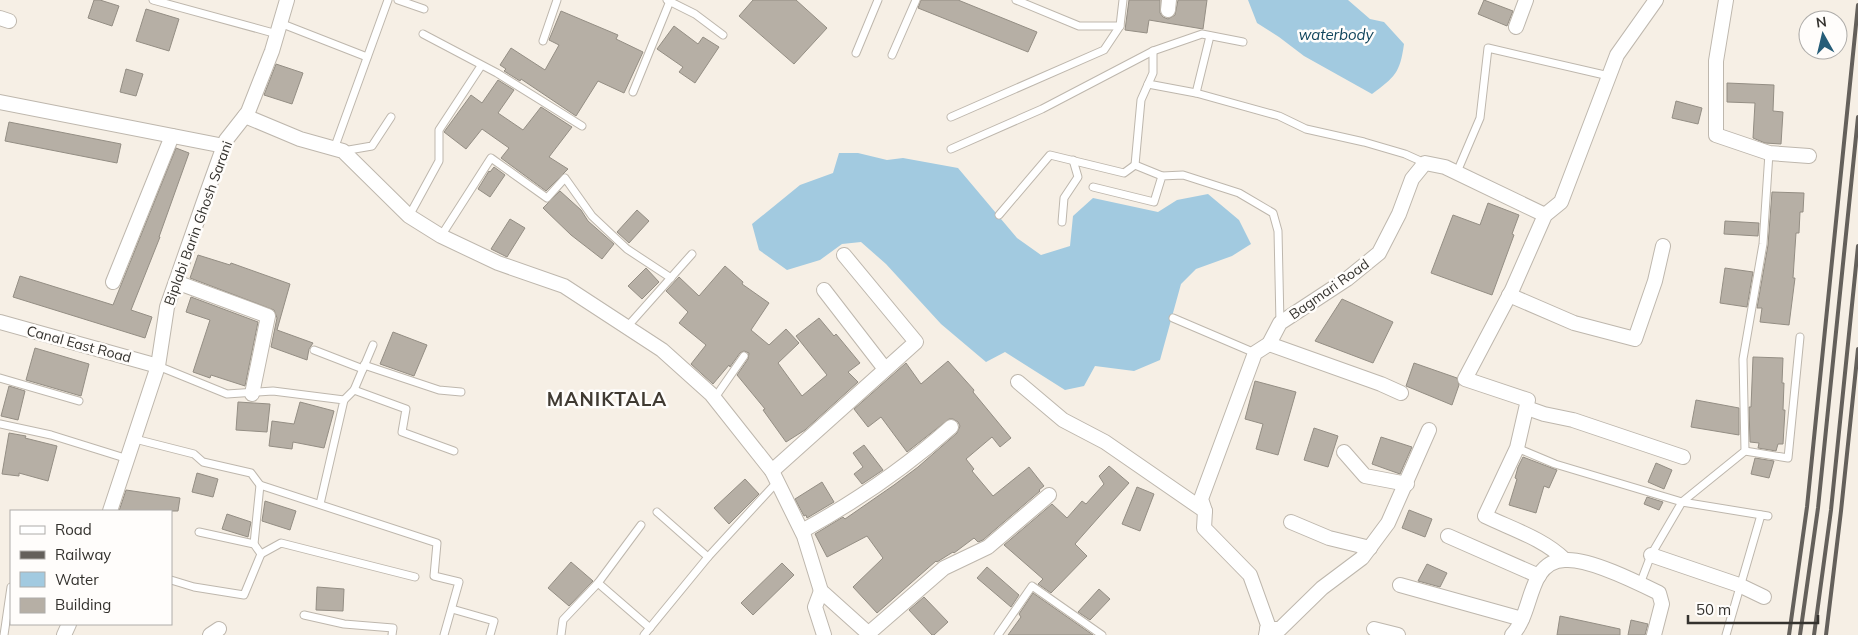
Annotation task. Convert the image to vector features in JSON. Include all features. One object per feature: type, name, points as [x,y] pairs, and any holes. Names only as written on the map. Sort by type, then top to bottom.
[{"type":"street","name":"Biplabi Barin Ghosh Sarani","points":[[110,510],[158,366],[167,307],[226,140],[245,116],[252,103],[287,0]]},
{"type":"street","points":[[1516,27],[1526,0]]},
{"type":"street","points":[[1565,560],[1557,552],[1541,543],[1485,516],[1517,448],[1528,400],[1464,379],[1509,295],[1544,215],[1561,202],[1617,54],[1656,0]]},
{"type":"street","points":[[1726,0],[1716,61],[1716,135],[1769,153],[1809,156]]},
{"type":"street","points":[[0,102],[224,146]]},
{"type":"street","points":[[245,116],[300,139],[338,150],[409,216],[441,236],[498,263],[564,286],[662,350],[714,399],[775,476],[802,531],[821,591],[870,634],[944,568],[988,547],[1049,495]]},
{"type":"street","points":[[113,282],[172,136]]},
{"type":"street","points":[[1425,164],[1445,167],[1457,172],[1544,215]]},
{"type":"street","name":"Bagmari Road","points":[[1255,353],[1269,344],[1280,323],[1346,279],[1379,253],[1399,214],[1412,179],[1425,164]]},
{"type":"street","points":[[1509,295],[1574,323],[1635,340],[1655,281],[1663,246]]},
{"type":"street","points":[[775,476],[885,369],[916,342],[844,255]]},
{"type":"street","points":[[176,282],[268,316],[252,394]]},
{"type":"street","points":[[824,290],[885,369]]},
{"type":"street","name":"Canal East Road","points":[[0,322],[158,366]]},
{"type":"street","points":[[1269,344],[1401,393]]},
{"type":"street","points":[[1255,353],[1202,499],[1205,511],[1204,528],[1250,576],[1268,625],[1266,632],[1280,630],[1322,588],[1362,558],[1388,523],[1430,430]]},
{"type":"street","points":[[1018,382],[1063,420],[1105,442],[1205,511]]},
{"type":"street","points":[[1526,408],[1572,420],[1683,457]]},
{"type":"street","points":[[802,531],[841,509],[918,457],[951,427]]},
{"type":"street","points":[[1344,452],[1365,476],[1407,484]]},
{"type":"street","points":[[1291,522],[1328,538],[1370,548]]},
{"type":"street","points":[[1448,536],[1539,576]]},
{"type":"street","points":[[1651,555],[1739,585],[1764,597]]},
{"type":"street","points":[[1512,635],[1522,619],[1539,576],[1545,567],[1553,562],[1565,560],[1578,561],[1660,593],[1662,604],[1654,635]]},
{"type":"street","points":[[1400,585],[1522,619]]},
{"type":"street","points":[[821,591],[815,607],[824,635]]},
{"type":"street","points":[[1374,628],[1398,635]]},
{"type":"lane","points":[[153,0],[279,28],[367,57]]},
{"type":"lane","points":[[388,0],[367,57],[338,150],[372,146],[391,117]]},
{"type":"lane","points":[[398,0],[424,9]]},
{"type":"lane","points":[[543,41],[557,0]]},
{"type":"lane","points":[[856,53],[878,0]]},
{"type":"lane","points":[[892,55],[916,0]]},
{"type":"lane","points":[[1016,0],[1079,26],[1120,26]]},
{"type":"lane","points":[[951,117],[1104,50],[1120,26],[1123,0]]},
{"type":"lane","points":[[633,92],[669,1],[695,14],[724,35]]},
{"type":"lane","points":[[423,34],[497,73],[582,126]]},
{"type":"lane","points":[[951,149],[1042,109],[1153,51],[1202,34],[1243,42]]},
{"type":"lane","points":[[1196,93],[1210,36]]},
{"type":"lane","points":[[1457,172],[1480,118],[1488,48],[1609,76]]},
{"type":"lane","points":[[999,215],[1050,155],[1124,173],[1135,165],[1141,100],[1153,73],[1153,51]]},
{"type":"lane","points":[[409,216],[439,161],[439,130],[481,66]]},
{"type":"lane","points":[[1148,84],[1196,93],[1279,116],[1306,129],[1364,142],[1405,154],[1425,164]]},
{"type":"lane","points":[[1745,451],[1744,359],[1763,244],[1769,153]]},
{"type":"lane","points":[[441,236],[491,158],[548,198],[565,178],[599,223],[627,249],[671,278]]},
{"type":"lane","points":[[1062,222],[1064,198],[1078,177],[1074,160]]},
{"type":"lane","points":[[1135,165],[1162,176],[1183,175],[1239,193],[1273,212],[1278,231],[1280,323]]},
{"type":"lane","points":[[1093,186],[1154,202],[1162,176]]},
{"type":"lane","points":[[628,327],[692,254]]},
{"type":"lane","points":[[1173,318],[1255,353]]},
{"type":"lane","points":[[1640,584],[1651,555],[1682,502],[1745,451],[1788,458],[1800,337]]},
{"type":"lane","points":[[320,504],[344,400],[354,390],[373,345]]},
{"type":"lane","points":[[314,350],[438,390],[461,392]]},
{"type":"lane","points":[[714,399],[744,356]]},
{"type":"lane","points":[[158,366],[227,394],[273,392],[344,400]]},
{"type":"lane","points":[[0,378],[79,401]]},
{"type":"lane","points":[[354,390],[406,409],[402,432],[454,451]]},
{"type":"lane","points":[[0,424],[51,435],[128,459]]},
{"type":"lane","points":[[135,439],[194,454],[203,462],[252,473],[260,486],[254,544],[261,554]]},
{"type":"lane","points":[[1517,448],[1556,464],[1682,502],[1764,516],[1739,585],[1726,635]]},
{"type":"lane","points":[[644,635],[775,476]]},
{"type":"lane","points":[[260,486],[437,543],[434,576],[459,582],[444,635]]},
{"type":"lane","points":[[657,512],[708,557]]},
{"type":"lane","points":[[562,635],[563,620],[598,583],[641,524]]},
{"type":"lane","points":[[198,532],[254,544]]},
{"type":"lane","points":[[172,580],[194,587],[244,595],[261,554],[281,543],[415,577]]},
{"type":"lane","points":[[598,583],[650,628]]},
{"type":"lane","points":[[998,635],[1032,586],[1102,635]]},
{"type":"lane","points":[[4,635],[10,594]]},
{"type":"lane","points":[[452,609],[494,621],[490,635]]},
{"type":"lane","points":[[304,615],[344,624],[393,628],[392,635]]},
{"type":"water","name":"waterbody","points":[[1248,0],[1348,0],[1370,19],[1384,22],[1404,44],[1401,62],[1395,74],[1372,94],[1304,56],[1257,23]]},
{"type":"water","points":[[839,153],[858,153],[887,160],[903,158],[958,168],[1017,238],[1041,255],[1070,246],[1073,216],[1093,198],[1158,212],[1177,200],[1208,194],[1239,220],[1251,244],[1232,256],[1196,269],[1181,284],[1160,360],[1134,371],[1095,366],[1084,386],[1065,390],[1005,352],[986,362],[941,324],[886,264],[861,242],[842,244],[820,260],[787,270],[759,250],[752,224],[800,185],[833,173]]},
{"type":"building","points":[[94,0],[119,6],[112,26],[88,18]]},
{"type":"building","points":[[753,0],[796,0],[827,28],[794,64],[739,16]]},
{"type":"building","points":[[921,0],[958,0],[1037,32],[1028,52],[918,8]]},
{"type":"building","points":[[1129,0],[1160,0],[1160,13],[1168,19],[1175,15],[1178,0],[1207,0],[1203,29],[1149,20],[1147,33],[1125,30]]},
{"type":"building","points":[[1484,0],[1513,11],[1507,26],[1478,14]]},
{"type":"building","points":[[146,9],[179,19],[169,51],[136,41]]},
{"type":"building","points":[[561,11],[618,35],[616,39],[643,52],[624,93],[598,81],[576,116],[521,79],[520,81],[504,71],[506,69],[500,65],[511,48],[545,70],[559,45],[549,40]]},
{"type":"building","points":[[674,26],[698,44],[703,37],[719,47],[695,83],[679,72],[683,67],[657,49]]},
{"type":"building","points":[[276,64],[303,73],[292,104],[264,95]]},
{"type":"building","points":[[126,69],[143,74],[136,96],[120,92]]},
{"type":"building","points":[[498,80],[514,90],[498,113],[523,130],[541,107],[572,127],[549,157],[568,169],[546,191],[501,158],[509,148],[482,129],[466,149],[444,132],[471,95],[482,103]]},
{"type":"building","points":[[1727,83],[1774,85],[1773,111],[1783,112],[1781,144],[1765,143],[1753,138],[1755,103],[1727,102]]},
{"type":"building","points":[[1676,101],[1702,108],[1698,124],[1672,118]]},
{"type":"building","points":[[9,122],[121,144],[117,163],[5,141]]},
{"type":"building","points":[[176,148],[189,153],[160,237],[131,310],[152,317],[145,338],[13,297],[20,276],[113,305]]},
{"type":"building","points":[[494,167],[505,175],[490,197],[478,189],[489,171]]},
{"type":"building","points":[[560,191],[581,210],[588,221],[614,244],[602,259],[571,235],[543,208]]},
{"type":"building","points":[[1772,192],[1804,193],[1803,212],[1800,212],[1799,233],[1796,233],[1793,278],[1795,278],[1789,325],[1760,322],[1762,308],[1757,308],[1768,245]]},
{"type":"building","points":[[1488,203],[1519,215],[1512,234],[1514,235],[1492,295],[1431,273],[1453,215],[1480,225]]},
{"type":"building","points":[[637,210],[649,221],[629,243],[617,232]]},
{"type":"building","points":[[510,219],[525,228],[507,257],[491,249]]},
{"type":"building","points":[[1725,221],[1759,223],[1758,236],[1724,234]]},
{"type":"building","points":[[198,255],[230,265],[231,263],[290,284],[277,330],[313,343],[309,349],[307,360],[271,347],[277,318],[274,310],[190,278]]},
{"type":"building","points":[[725,266],[743,282],[742,284],[769,303],[751,330],[769,345],[786,329],[799,343],[778,363],[802,396],[827,375],[796,336],[819,318],[834,336],[836,334],[860,363],[848,372],[858,382],[805,430],[786,442],[763,410],[765,409],[737,375],[748,359],[749,353],[744,351],[740,353],[730,367],[729,365],[713,384],[691,364],[706,345],[679,323],[688,312],[666,291],[679,277],[699,296]]},
{"type":"building","points":[[646,268],[659,282],[642,299],[628,286]]},
{"type":"building","points":[[1725,268],[1753,272],[1747,307],[1720,303]]},
{"type":"building","points":[[191,297],[258,322],[245,386],[211,375],[210,378],[193,372],[210,320],[186,312]]},
{"type":"building","points":[[1342,299],[1393,322],[1373,363],[1315,341]]},
{"type":"building","points":[[393,332],[427,345],[414,376],[380,364]]},
{"type":"building","points":[[35,348],[89,364],[81,396],[26,380]]},
{"type":"building","points":[[1753,357],[1783,358],[1783,410],[1785,410],[1783,444],[1778,444],[1776,451],[1758,448],[1759,443],[1750,442],[1749,407],[1751,407]]},
{"type":"building","points":[[948,361],[974,390],[973,392],[1011,438],[1000,447],[992,437],[966,459],[974,469],[972,471],[993,496],[1029,467],[1044,486],[983,540],[978,542],[974,538],[954,553],[936,561],[877,613],[853,587],[883,558],[867,536],[827,557],[815,534],[843,517],[845,519],[894,485],[957,433],[960,426],[958,422],[949,419],[907,452],[881,417],[868,427],[854,409],[906,363],[921,384]]},
{"type":"building","points":[[1414,363],[1457,378],[1459,385],[1452,405],[1406,386]]},
{"type":"building","points":[[1255,381],[1296,392],[1278,455],[1256,449],[1263,424],[1245,419]]},
{"type":"building","points":[[9,386],[25,391],[18,420],[1,416]]},
{"type":"building","points":[[1696,400],[1739,408],[1739,435],[1691,427]]},
{"type":"building","points":[[238,402],[270,404],[267,432],[236,430]]},
{"type":"building","points":[[300,402],[334,411],[324,448],[293,442],[292,449],[269,446],[272,421],[294,424]]},
{"type":"building","points":[[1314,428],[1338,436],[1328,467],[1304,460]]},
{"type":"building","points":[[9,433],[26,436],[25,438],[57,446],[48,481],[19,473],[19,476],[2,474]]},
{"type":"building","points":[[1381,437],[1412,447],[1400,474],[1372,464]]},
{"type":"building","points":[[864,445],[883,470],[862,484],[854,474],[863,467],[853,453]]},
{"type":"building","points":[[1523,457],[1557,470],[1549,488],[1544,486],[1536,513],[1509,505],[1517,479],[1515,478],[1518,467]]},
{"type":"building","points":[[1755,458],[1774,461],[1769,478],[1751,474]]},
{"type":"building","points":[[1656,463],[1672,470],[1664,489],[1648,482]]},
{"type":"building","points":[[1109,466],[1129,483],[1075,544],[1087,556],[1051,593],[1038,584],[1043,579],[1004,545],[1052,504],[1067,518],[1082,501],[1086,504],[1104,484],[1099,476]]},
{"type":"building","points":[[197,473],[218,479],[213,497],[192,492]]},
{"type":"building","points":[[745,479],[759,494],[729,524],[714,508]]},
{"type":"building","points":[[822,482],[834,502],[807,518],[795,499]]},
{"type":"building","points":[[1137,487],[1154,494],[1140,531],[1122,524]]},
{"type":"building","points":[[126,490],[180,498],[178,511],[119,510]]},
{"type":"building","points":[[1647,497],[1663,502],[1659,510],[1644,504]]},
{"type":"building","points":[[265,501],[296,511],[290,530],[262,521]]},
{"type":"building","points":[[1409,510],[1432,519],[1425,537],[1402,528]]},
{"type":"building","points":[[227,514],[251,522],[248,537],[222,529]]},
{"type":"building","points":[[571,562],[593,581],[569,606],[548,588]]},
{"type":"building","points":[[782,563],[794,575],[753,615],[741,603]]},
{"type":"building","points":[[1427,564],[1447,573],[1440,587],[1418,581]]},
{"type":"building","points":[[987,567],[1019,595],[1011,607],[977,578]]},
{"type":"building","points":[[317,587],[344,589],[343,611],[316,610]]},
{"type":"building","points":[[1099,589],[1110,599],[1090,620],[1078,612]]},
{"type":"building","points":[[1033,593],[1093,635],[1008,635],[1021,617],[1019,614]]},
{"type":"building","points":[[924,597],[948,622],[934,635],[909,610]]},
{"type":"building","points":[[1560,616],[1620,629],[1620,635],[1557,635]]},
{"type":"building","points":[[1631,620],[1648,624],[1645,635],[1628,635]]},
{"type":"railway","points":[[1789,635],[1807,507],[1858,5]]},
{"type":"railway","points":[[1800,635],[1818,508],[1858,117]]},
{"type":"railway","points":[[1814,635],[1831,510],[1858,246]]},
{"type":"railway","points":[[1826,635],[1858,349]]},
{"type":"district","name":"MANIKTALA","points":[[607,399]]}]
